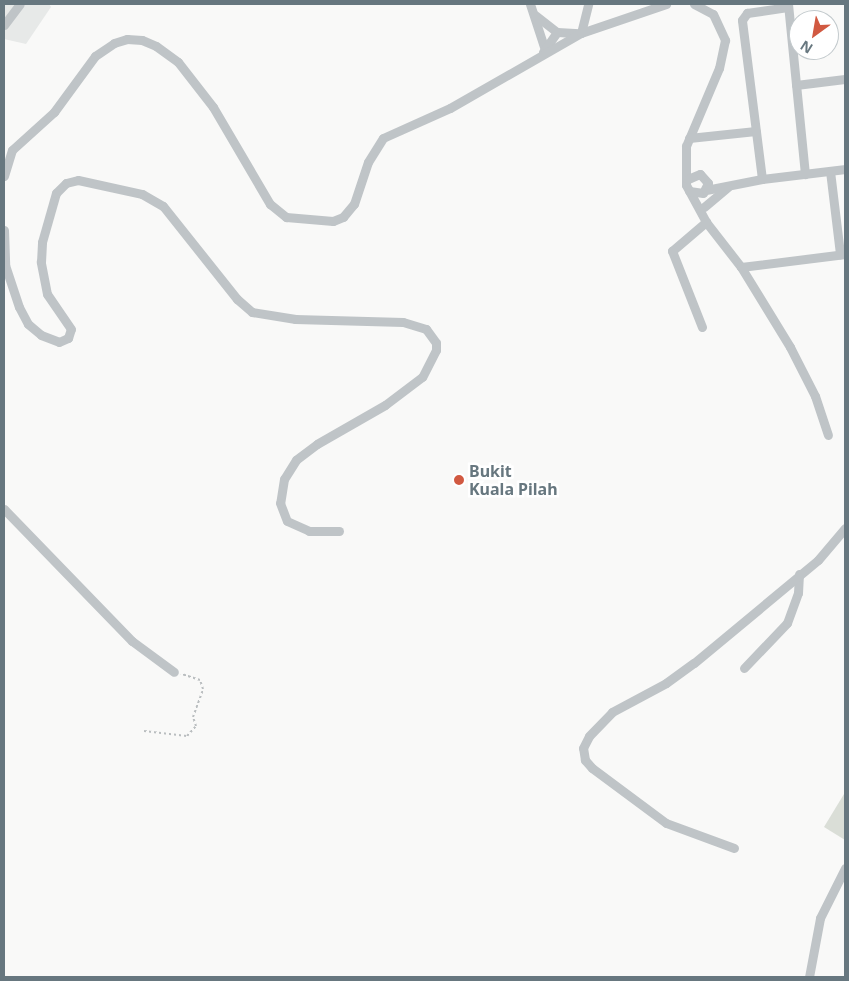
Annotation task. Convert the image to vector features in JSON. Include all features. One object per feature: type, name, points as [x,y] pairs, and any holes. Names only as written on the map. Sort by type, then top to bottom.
[{"type":"street","points":[[4,25],[20,4]]},
{"type":"street","points":[[530,4],[535,15],[542,53]]},
{"type":"street","points":[[581,33],[588,4]]},
{"type":"street","points":[[4,176],[12,150],[54,112],[95,56],[114,43],[142,40],[156,46],[178,62],[213,107],[270,204],[286,216],[333,221],[343,217],[354,204],[368,162],[382,138],[450,108],[542,53],[581,33],[666,4]]},
{"type":"street","points":[[694,4],[713,14],[725,40],[719,68],[687,142],[689,191],[706,222],[741,267],[798,363],[815,396],[828,435]]},
{"type":"street","points":[[762,179],[742,20],[747,13],[788,5],[805,174]]},
{"type":"street","points":[[535,15],[557,32],[581,33]]},
{"type":"street","points":[[542,53],[557,32]]},
{"type":"street","points":[[796,85],[845,79]]},
{"type":"street","points":[[687,142],[756,131]]},
{"type":"street","points":[[687,142],[696,173],[707,180],[737,183]]},
{"type":"street","points":[[689,191],[705,191],[762,179],[845,169]]},
{"type":"street","points":[[741,267],[843,254],[830,171]]},
{"type":"street","points":[[688,179],[696,173]]},
{"type":"street","points":[[4,230],[5,264],[18,307],[28,324],[54,340],[64,341],[71,334],[71,329],[47,294],[40,262],[42,242],[56,193],[66,183],[78,180],[142,194],[163,206],[238,299],[252,312],[295,319],[403,322],[426,329],[436,343],[436,350],[422,376],[392,400],[317,444],[296,460],[284,479],[280,503],[287,521],[308,531],[339,531]]},
{"type":"street","points":[[706,222],[704,207],[707,180]]},
{"type":"street","points":[[704,207],[737,183]]},
{"type":"street","points":[[702,327],[672,251],[706,222]]},
{"type":"street","points":[[4,509],[132,641],[174,672]]},
{"type":"street","points":[[734,848],[666,823],[592,768],[585,760],[583,748],[589,736],[612,712],[666,683],[694,663],[818,560],[845,528]]},
{"type":"street","points":[[744,668],[787,623],[798,593],[799,574]]},
{"type":"street","points":[[809,977],[820,918],[845,868]]},
{"type":"path","points":[[144,731],[187,736],[196,726],[194,717],[203,689],[200,680],[174,672]]},
{"type":"shaded area","points":[[4,4],[49,4],[51,7],[26,44],[4,39]]},
{"type":"shaded area","points":[[845,795],[845,840],[824,827]]},
{"type":"place","name":"Bukit Kuala Pilah","points":[[459,480]]}]
